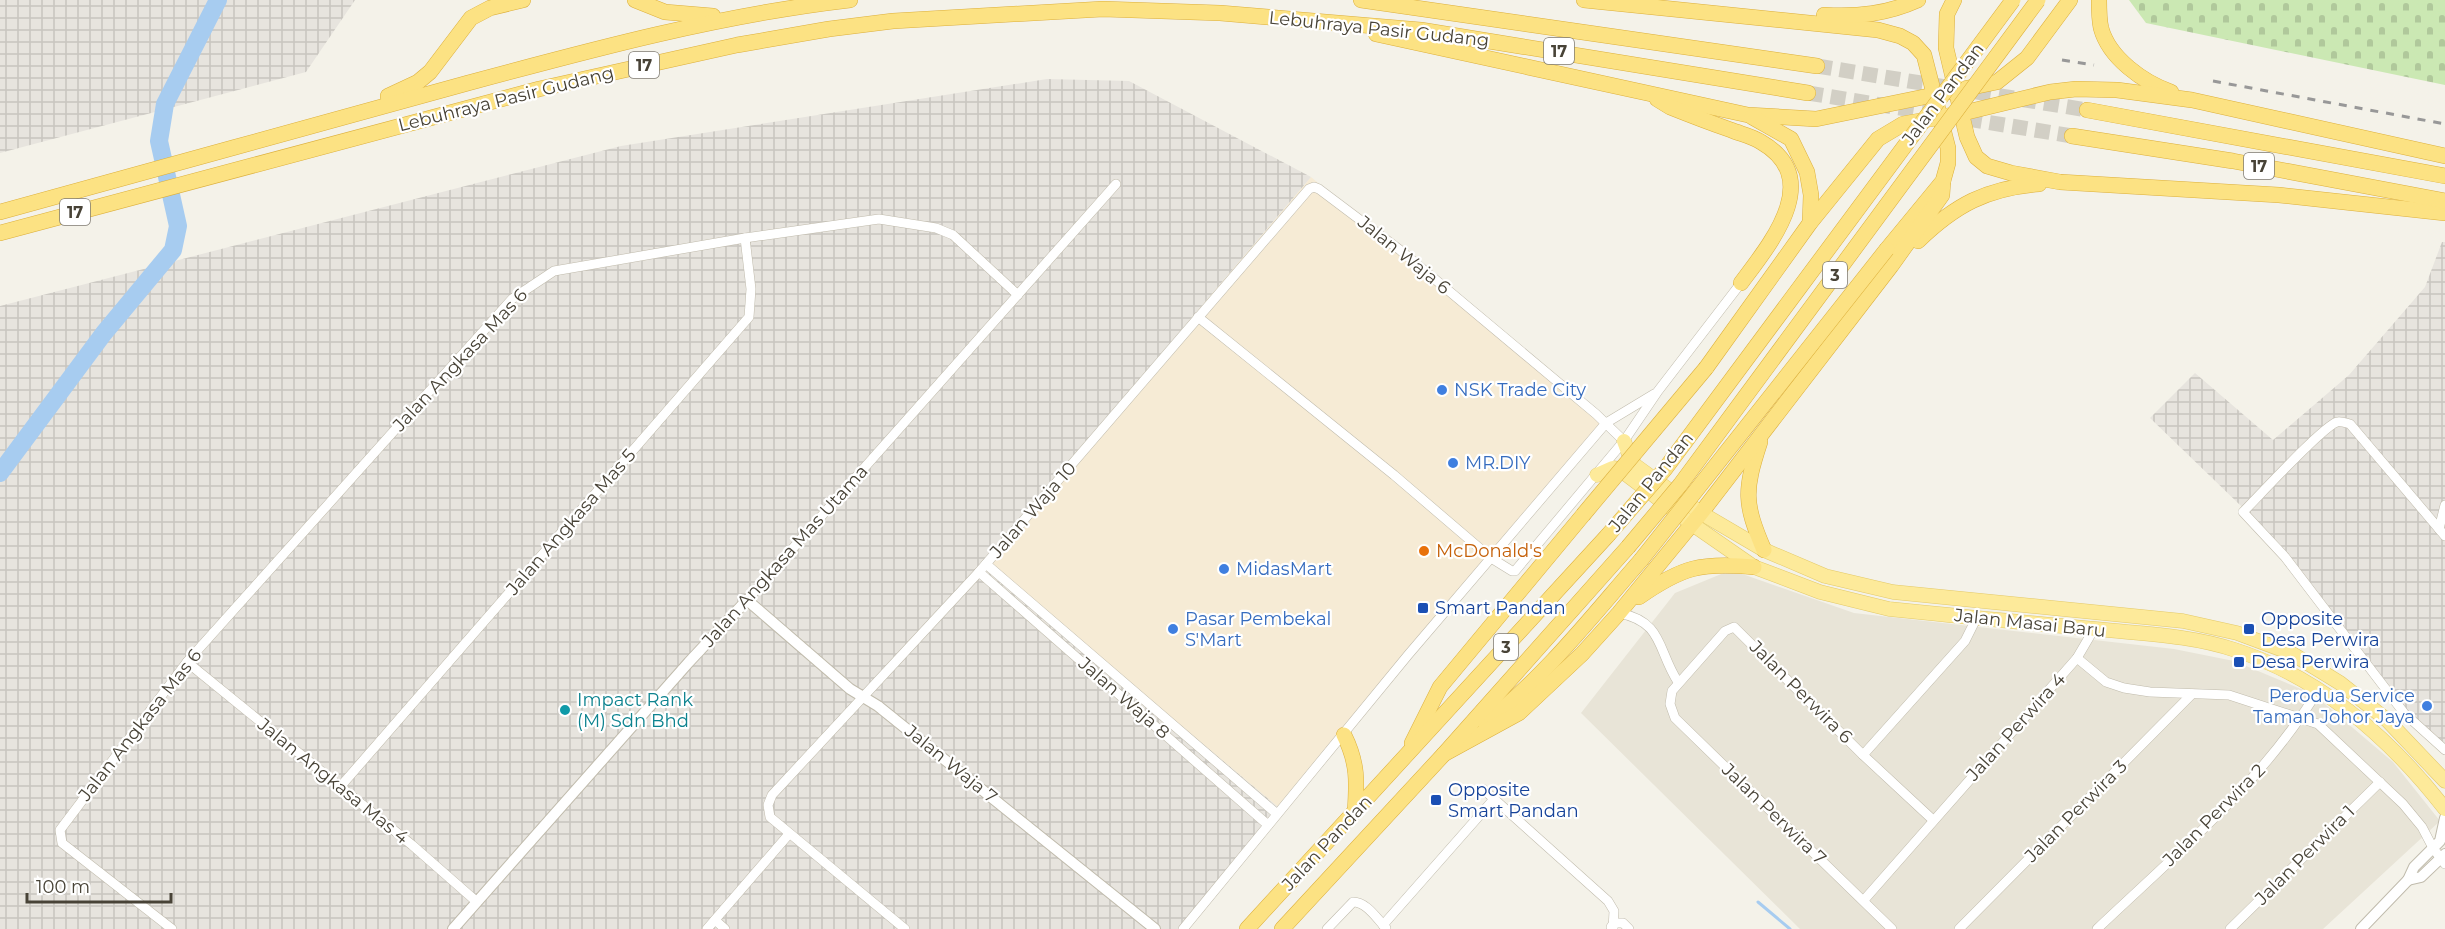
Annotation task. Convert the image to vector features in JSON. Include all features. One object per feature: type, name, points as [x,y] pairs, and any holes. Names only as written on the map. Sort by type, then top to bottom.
[{"type":"highway","points":[[303,127],[418,82],[430,72],[471,18],[490,8],[523,0]]},
{"type":"highway","points":[[635,0],[647,6],[676,14],[744,16]]},
{"type":"highway","name":"Lebuhraya Pasir Gudang","points":[[0,212],[533,65],[744,16],[850,0]]},
{"type":"highway","name":"Lebuhraya Pasir Gudang","points":[[1361,0],[1817,66]]},
{"type":"highway","points":[[1444,754],[1519,713],[1582,654],[1622,610],[1697,519],[1891,266],[1942,195],[1942,181],[1948,163],[1948,148],[1941,116],[1924,55],[1913,43],[1900,36],[1878,30],[1584,0]]},
{"type":"highway","points":[[1650,6],[1852,16],[1883,12],[1918,0]]},
{"type":"highway","points":[[1954,0],[1947,14],[1946,48],[1967,137],[1976,157],[1987,166],[2060,182],[2279,195],[2445,213]]},
{"type":"highway","name":"Jalan Pandan","points":[[1247,929],[1608,535],[1665,469],[2013,0]]},
{"type":"highway","name":"Jalan Pandan","points":[[1281,929],[1444,754],[1628,547],[1680,484],[2038,0]]},
{"type":"highway","points":[[1309,20],[1646,91],[1748,115],[1816,118],[1997,82],[2027,58],[2070,0]]},
{"type":"highway","points":[[2099,0],[2102,30],[2120,59],[2137,74],[2159,88],[2192,100]]},
{"type":"highway","name":"Lebuhraya Pasir Gudang","points":[[0,233],[539,89],[737,45],[829,29],[893,21],[1103,9],[1220,13],[1309,20],[1421,30],[1808,93]]},
{"type":"highway","points":[[1404,759],[1440,687],[1706,368],[1810,223],[1883,135],[1903,124],[1963,113],[2050,92],[2076,89],[2117,90],[2192,100],[2445,156]]},
{"type":"highway","points":[[1646,91],[1670,107],[1760,141],[1779,157],[1786,169],[1790,180],[1790,193],[1789,206],[1783,222],[1741,283]]},
{"type":"highway","name":"17","points":[[2088,110],[2445,176]]},
{"type":"highway","points":[[1748,115],[1791,140],[1807,172],[1810,223]]},
{"type":"highway","name":"17","points":[[2072,136],[2233,161],[2445,201]]},
{"type":"highway","points":[[1444,754],[1506,707],[1556,656],[1641,560],[1942,181]]},
{"type":"highway","points":[[1891,266],[1938,221],[1967,202],[1993,191],[2060,182]]},
{"type":"highway","points":[[1764,550],[1754,527],[1748,503],[1749,476],[1765,428]]},
{"type":"highway","points":[[1622,610],[1684,570],[1719,563],[1754,567]]},
{"type":"highway","points":[[1344,735],[1353,752],[1357,774],[1355,812]]},
{"type":"main road","name":"Jalan Masai Baru","points":[[1624,441],[1635,466],[1754,567],[1820,592],[1889,609],[2174,637],[2234,650],[2283,670],[2319,689],[2381,738],[2422,779],[2445,809]]},
{"type":"main road","name":"Jalan Masai Baru","points":[[1597,475],[1613,468],[1619,469],[1697,519],[1825,576],[1893,592],[2183,621],[2237,633],[2291,653],[2340,683],[2387,720],[2442,776]]},
{"type":"street","name":"Jalan Angkasa Mas Utama","points":[[453,929],[681,670],[747,600],[1116,184]]},
{"type":"street","name":"Jalan Waja 6","points":[[1198,317],[1311,188],[1319,189],[1400,250],[1590,409],[1624,441]]},
{"type":"street","name":"Jalan Angkasa Mas 6","points":[[172,929],[62,843],[60,830],[187,662],[512,299],[554,271],[745,238],[879,219],[936,228],[953,235],[1018,295]]},
{"type":"street","name":"Jalan Angkasa Mas 5","points":[[340,787],[749,317],[751,290],[745,238]]},
{"type":"street","points":[[1198,317],[1386,468],[1491,558],[1508,571],[1515,571],[1624,441],[1741,283]]},
{"type":"street","name":"Jalan Waja 10","points":[[789,834],[770,817],[768,805],[772,795],[979,572],[1198,317]]},
{"type":"street","points":[[1183,929],[1408,655],[1606,423],[1659,391]]},
{"type":"street","points":[[1624,413],[1632,416],[1633,429]]},
{"type":"street","points":[[2442,533],[2350,424],[2340,422],[2335,423],[2320,435],[2243,512],[2285,557],[2404,713],[2445,750]]},
{"type":"street","points":[[2442,533],[2445,506]]},
{"type":"street","name":"Jalan Waja 8","points":[[986,564],[1277,814]]},
{"type":"street","name":"Jalan Waja 8","points":[[979,572],[1268,825]]},
{"type":"street","name":"Jalan Waja 7","points":[[747,600],[850,689],[878,705],[1155,929]]},
{"type":"street","points":[[1622,610],[1650,627],[1660,640],[1672,673],[1678,682]]},
{"type":"street","points":[[1863,755],[1965,641],[1977,617]]},
{"type":"street","name":"Jalan Perwira 6","points":[[1672,692],[1678,682],[1725,631],[1734,627],[1863,755],[1933,820]]},
{"type":"street","name":"Jalan Perwira 4","points":[[1933,820],[2077,658],[2094,629]]},
{"type":"street","points":[[2077,658],[2106,682],[2124,688],[2150,692],[2229,694],[2301,718],[2326,730],[2412,814],[2433,848],[2444,859],[2421,877],[2408,880]]},
{"type":"street","name":"Jalan Angkasa Mas 4","points":[[187,662],[477,902]]},
{"type":"street","name":"Jalan Perwira 2","points":[[2097,929],[2242,791],[2301,718],[2319,689]]},
{"type":"street","name":"Jalan Perwira 7","points":[[1672,692],[1670,704],[1675,718],[1892,929]]},
{"type":"street","name":"Jalan Perwira 3","points":[[1959,929],[2192,694]]},
{"type":"street","name":"Jalan Perwira 1","points":[[2230,929],[2380,782]]},
{"type":"street","points":[[1482,789],[1608,901],[1614,910],[1612,927],[1623,923],[1629,929]]},
{"type":"street","points":[[1328,929],[1353,902],[1363,904],[1385,927],[1494,799]]},
{"type":"street","points":[[2361,929],[2408,880],[2414,867],[2442,837],[2445,818]]},
{"type":"street","points":[[1864,900],[1933,820]]},
{"type":"street","points":[[707,929],[789,834],[905,929]]},
{"type":"street","points":[[715,920],[725,929]]},
{"type":"shaded area","points":[[0,0],[355,0],[306,72],[0,153]]},
{"type":"shaded area","points":[[1047,79],[1129,81],[1311,177],[985,561],[1278,807],[1181,929],[0,929],[0,306],[621,146]]},
{"type":"shaded area","points":[[1311,177],[1604,423],[1278,807],[985,561]]},
{"type":"shaded area","points":[[2442,242],[2445,242],[2445,745],[2407,711],[2288,555],[2150,418],[2195,373],[2273,440],[2349,375],[2425,287]]},
{"type":"shaded area","points":[[1731,570],[1854,613],[2174,649],[2234,661],[2313,694],[2393,762],[2440,821],[2323,929],[1800,929],[1581,713],[1675,593]]},
{"type":"green space","points":[[2129,0],[2445,0],[2445,85],[2146,23]]},
{"type":"waterway","points":[[0,473],[104,333],[173,250],[178,226],[159,141],[165,104],[218,0]]},
{"type":"waterway","points":[[1758,902],[1790,929]]},
{"type":"tunnel","points":[[1817,66],[2087,110]]},
{"type":"tunnel","points":[[1808,93],[2072,136]]},
{"type":"railway","points":[[2062,60],[2094,65]]},
{"type":"railway","points":[[2213,81],[2445,124]]},
{"type":"place","name":"NSK Trade City","points":[[1442,390]]},
{"type":"place","name":"MR.DIY","points":[[1453,463]]},
{"type":"place","name":"McDonald's","points":[[1424,551]]},
{"type":"place","name":"MidasMart","points":[[1224,569]]},
{"type":"place","name":"Smart Pandan","points":[[1423,608]]},
{"type":"place","name":"Pasar Pembekal S'Mart","points":[[1173,629]]},
{"type":"place","name":"Opposite Desa Perwira","points":[[2249,629]]},
{"type":"place","name":"Desa Perwira","points":[[2239,662]]},
{"type":"place","name":"Perodua Service Taman Johor Jaya","points":[[2427,706]]},
{"type":"place","name":"Impact Rank (M) Sdn Bhd","points":[[565,710]]},
{"type":"place","name":"Opposite Smart Pandan","points":[[1436,800]]}]
